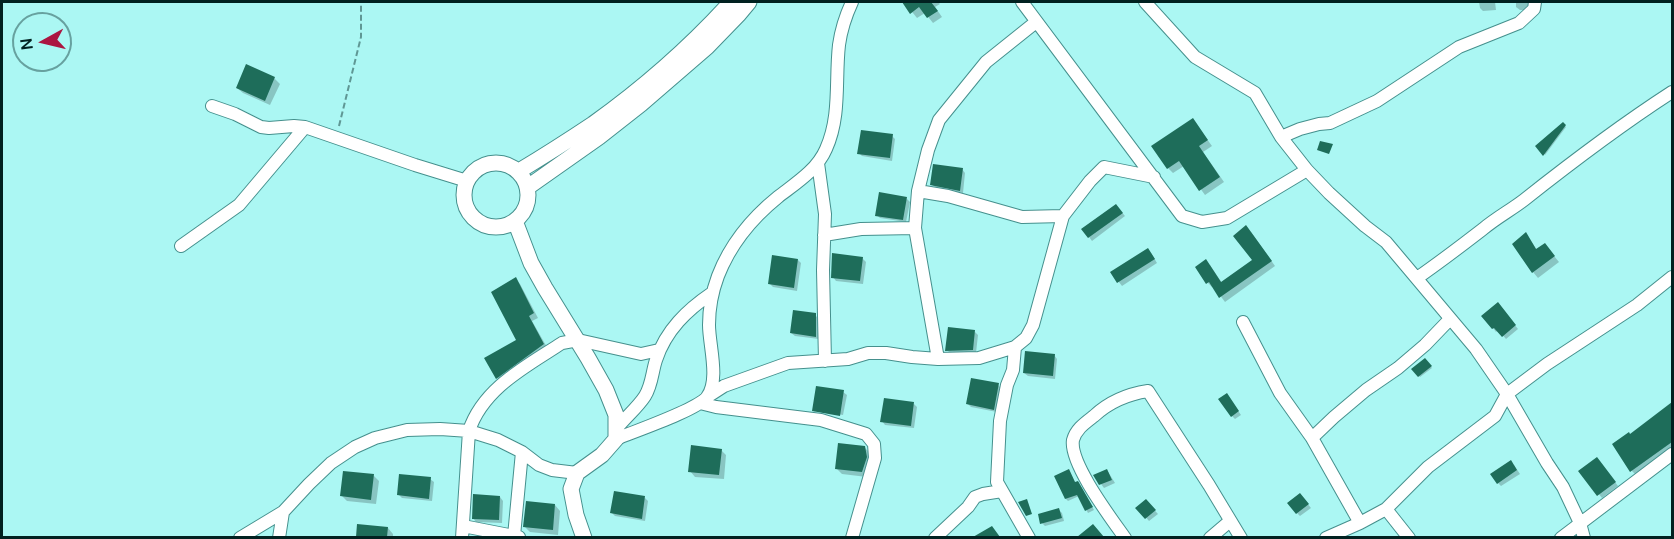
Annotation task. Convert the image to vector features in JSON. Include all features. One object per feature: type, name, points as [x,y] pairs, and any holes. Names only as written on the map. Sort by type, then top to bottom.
[{"type":"street","points":[[519,171],[594,123],[647,81],[709,27],[731,2]]},
{"type":"street","points":[[528,187],[641,104],[706,47],[749,2]]},
{"type":"street","points":[[704,400],[714,378],[709,322],[712,293],[722,267],[738,239],[753,220],[803,178],[818,163],[827,148],[838,97],[839,46],[852,2]]},
{"type":"street","points":[[1022,2],[1182,216],[1202,222],[1227,218],[1307,170]]},
{"type":"street","points":[[1145,2],[1195,57],[1255,93],[1281,137],[1307,170],[1365,226],[1386,242],[1476,349],[1507,394],[1563,487],[1584,537]]},
{"type":"street","points":[[1281,137],[1300,129],[1330,123],[1377,101],[1459,47],[1519,23],[1534,9],[1535,2]]},
{"type":"street","points":[[938,359],[915,228],[918,191],[928,150],[939,120],[986,62],[1036,22]]},
{"type":"street","points":[[1417,278],[1613,132],[1672,92]]},
{"type":"street","points":[[212,106],[261,127],[305,127],[467,181]]},
{"type":"street","points":[[181,246],[239,205],[305,127]]},
{"type":"street","points":[[490,162],[511,165],[519,171],[528,187],[528,201],[524,212],[515,221],[504,226],[492,227],[471,216],[464,193],[472,172],[490,162]]},
{"type":"street","points":[[818,163],[825,213],[823,270],[825,361]]},
{"type":"street","points":[[617,433],[681,413],[724,386],[788,363],[848,359],[868,353],[938,359],[979,358],[1015,347],[1026,338],[1033,325],[1063,216],[1090,181],[1104,167],[1154,177]]},
{"type":"street","points":[[918,191],[948,196],[1022,217],[1063,216]]},
{"type":"street","points":[[515,221],[540,280],[606,390],[616,415],[617,433]]},
{"type":"street","points":[[824,235],[861,230],[915,228]]},
{"type":"street","points":[[1326,537],[1386,509],[1428,467],[1495,416],[1507,394],[1547,364],[1637,305],[1672,278]]},
{"type":"street","points":[[584,537],[572,499],[571,489],[577,473],[602,455],[645,397],[651,384],[659,350],[677,321],[712,293]]},
{"type":"street","points":[[1312,438],[1366,390],[1398,368],[1425,345],[1450,319]]},
{"type":"street","points":[[1243,322],[1280,393],[1312,438],[1360,523]]},
{"type":"street","points":[[522,452],[517,537],[462,532],[469,431],[482,406],[505,381],[562,343],[578,340],[641,354],[659,350]]},
{"type":"street","points":[[1015,347],[1013,370],[1007,385],[1000,422],[997,482],[1029,537]]},
{"type":"street","points":[[1125,537],[1074,458],[1073,441],[1078,429],[1101,410],[1126,395],[1148,391],[1240,537]]},
{"type":"street","points":[[704,400],[716,407],[821,420],[866,434],[874,444],[874,458],[852,537]]},
{"type":"street","points":[[240,537],[283,512],[331,463],[354,447],[375,438],[407,430],[469,431],[498,440],[522,452],[539,465],[552,470],[577,473]]},
{"type":"street","points":[[1561,537],[1672,454]]},
{"type":"street","points":[[935,537],[968,507],[975,497],[1002,492]]},
{"type":"street","points":[[1386,509],[1409,537]]},
{"type":"street","points":[[279,537],[283,512]]},
{"type":"street","points":[[1210,537],[1230,521]]},
{"type":"path","points":[[337,138],[361,37],[361,2]]},
{"type":"building","points":[[902,2],[931,2],[938,11],[927,18],[919,7],[910,14]]},
{"type":"building","points":[[246,64],[275,77],[265,101],[236,88]]},
{"type":"building","points":[[1193,118],[1208,140],[1199,146],[1220,177],[1199,191],[1179,161],[1167,169],[1151,146]]},
{"type":"building","points":[[1563,122],[1566,125],[1543,156],[1535,146]]},
{"type":"building","points":[[861,130],[893,134],[890,158],[857,154]]},
{"type":"building","points":[[1320,141],[1333,144],[1329,154],[1317,150]]},
{"type":"building","points":[[933,164],[963,168],[960,191],[930,185]]},
{"type":"building","points":[[879,192],[907,197],[903,220],[875,216]]},
{"type":"building","points":[[1116,204],[1123,213],[1088,238],[1081,229]]},
{"type":"building","points":[[1246,225],[1272,261],[1219,298],[1209,282],[1206,284],[1195,267],[1206,259],[1221,282],[1252,260],[1233,236]]},
{"type":"building","points":[[1526,232],[1536,249],[1545,243],[1555,256],[1532,273],[1512,244]]},
{"type":"building","points":[[1148,248],[1155,259],[1117,283],[1110,272]]},
{"type":"building","points":[[832,253],[863,257],[860,281],[831,278]]},
{"type":"building","points":[[772,255],[798,259],[794,288],[768,284]]},
{"type":"building","points":[[516,277],[534,313],[529,316],[544,344],[496,379],[484,358],[516,340],[491,292]]},
{"type":"building","points":[[1498,302],[1516,325],[1502,337],[1481,316]]},
{"type":"building","points":[[793,310],[816,313],[816,337],[790,333]]},
{"type":"building","points":[[948,327],[975,330],[973,350],[945,351]]},
{"type":"building","points":[[1025,351],[1055,354],[1053,376],[1023,373]]},
{"type":"building","points":[[1425,358],[1432,366],[1418,377],[1411,369]]},
{"type":"building","points":[[971,378],[999,383],[994,410],[966,404]]},
{"type":"building","points":[[816,386],[844,390],[840,416],[812,411]]},
{"type":"building","points":[[1227,393],[1239,411],[1231,417],[1218,399]]},
{"type":"building","points":[[884,398],[914,402],[911,426],[880,422]]},
{"type":"building","points":[[1672,402],[1672,442],[1630,472],[1612,444],[1629,432],[1630,434]]},
{"type":"building","points":[[838,443],[865,446],[867,457],[862,472],[835,469]]},
{"type":"building","points":[[691,445],[722,449],[719,475],[688,472]]},
{"type":"building","points":[[1597,457],[1616,482],[1597,496],[1578,471]]},
{"type":"building","points":[[1511,460],[1517,470],[1497,484],[1490,474]]},
{"type":"building","points":[[1069,469],[1075,482],[1078,481],[1093,507],[1085,511],[1077,495],[1065,499],[1054,476]]},
{"type":"building","points":[[1107,469],[1112,480],[1099,485],[1093,475]]},
{"type":"building","points":[[343,471],[374,474],[371,500],[340,496]]},
{"type":"building","points":[[399,474],[431,477],[429,499],[397,495]]},
{"type":"building","points":[[614,491],[645,496],[642,519],[610,513]]},
{"type":"building","points":[[1300,493],[1309,504],[1296,514],[1287,503]]},
{"type":"building","points":[[473,494],[500,496],[499,520],[472,519]]},
{"type":"building","points":[[1027,499],[1032,514],[1026,516],[1018,502]]},
{"type":"building","points":[[1146,499],[1156,510],[1145,519],[1135,508]]},
{"type":"building","points":[[526,501],[555,504],[553,530],[523,527]]},
{"type":"building","points":[[1059,508],[1062,518],[1040,524],[1038,514]]},
{"type":"building","points":[[357,524],[388,527],[387,537],[356,537]]},
{"type":"building","points":[[1093,524],[1104,537],[1077,537]]},
{"type":"building","points":[[992,526],[1000,537],[973,537]]}]
